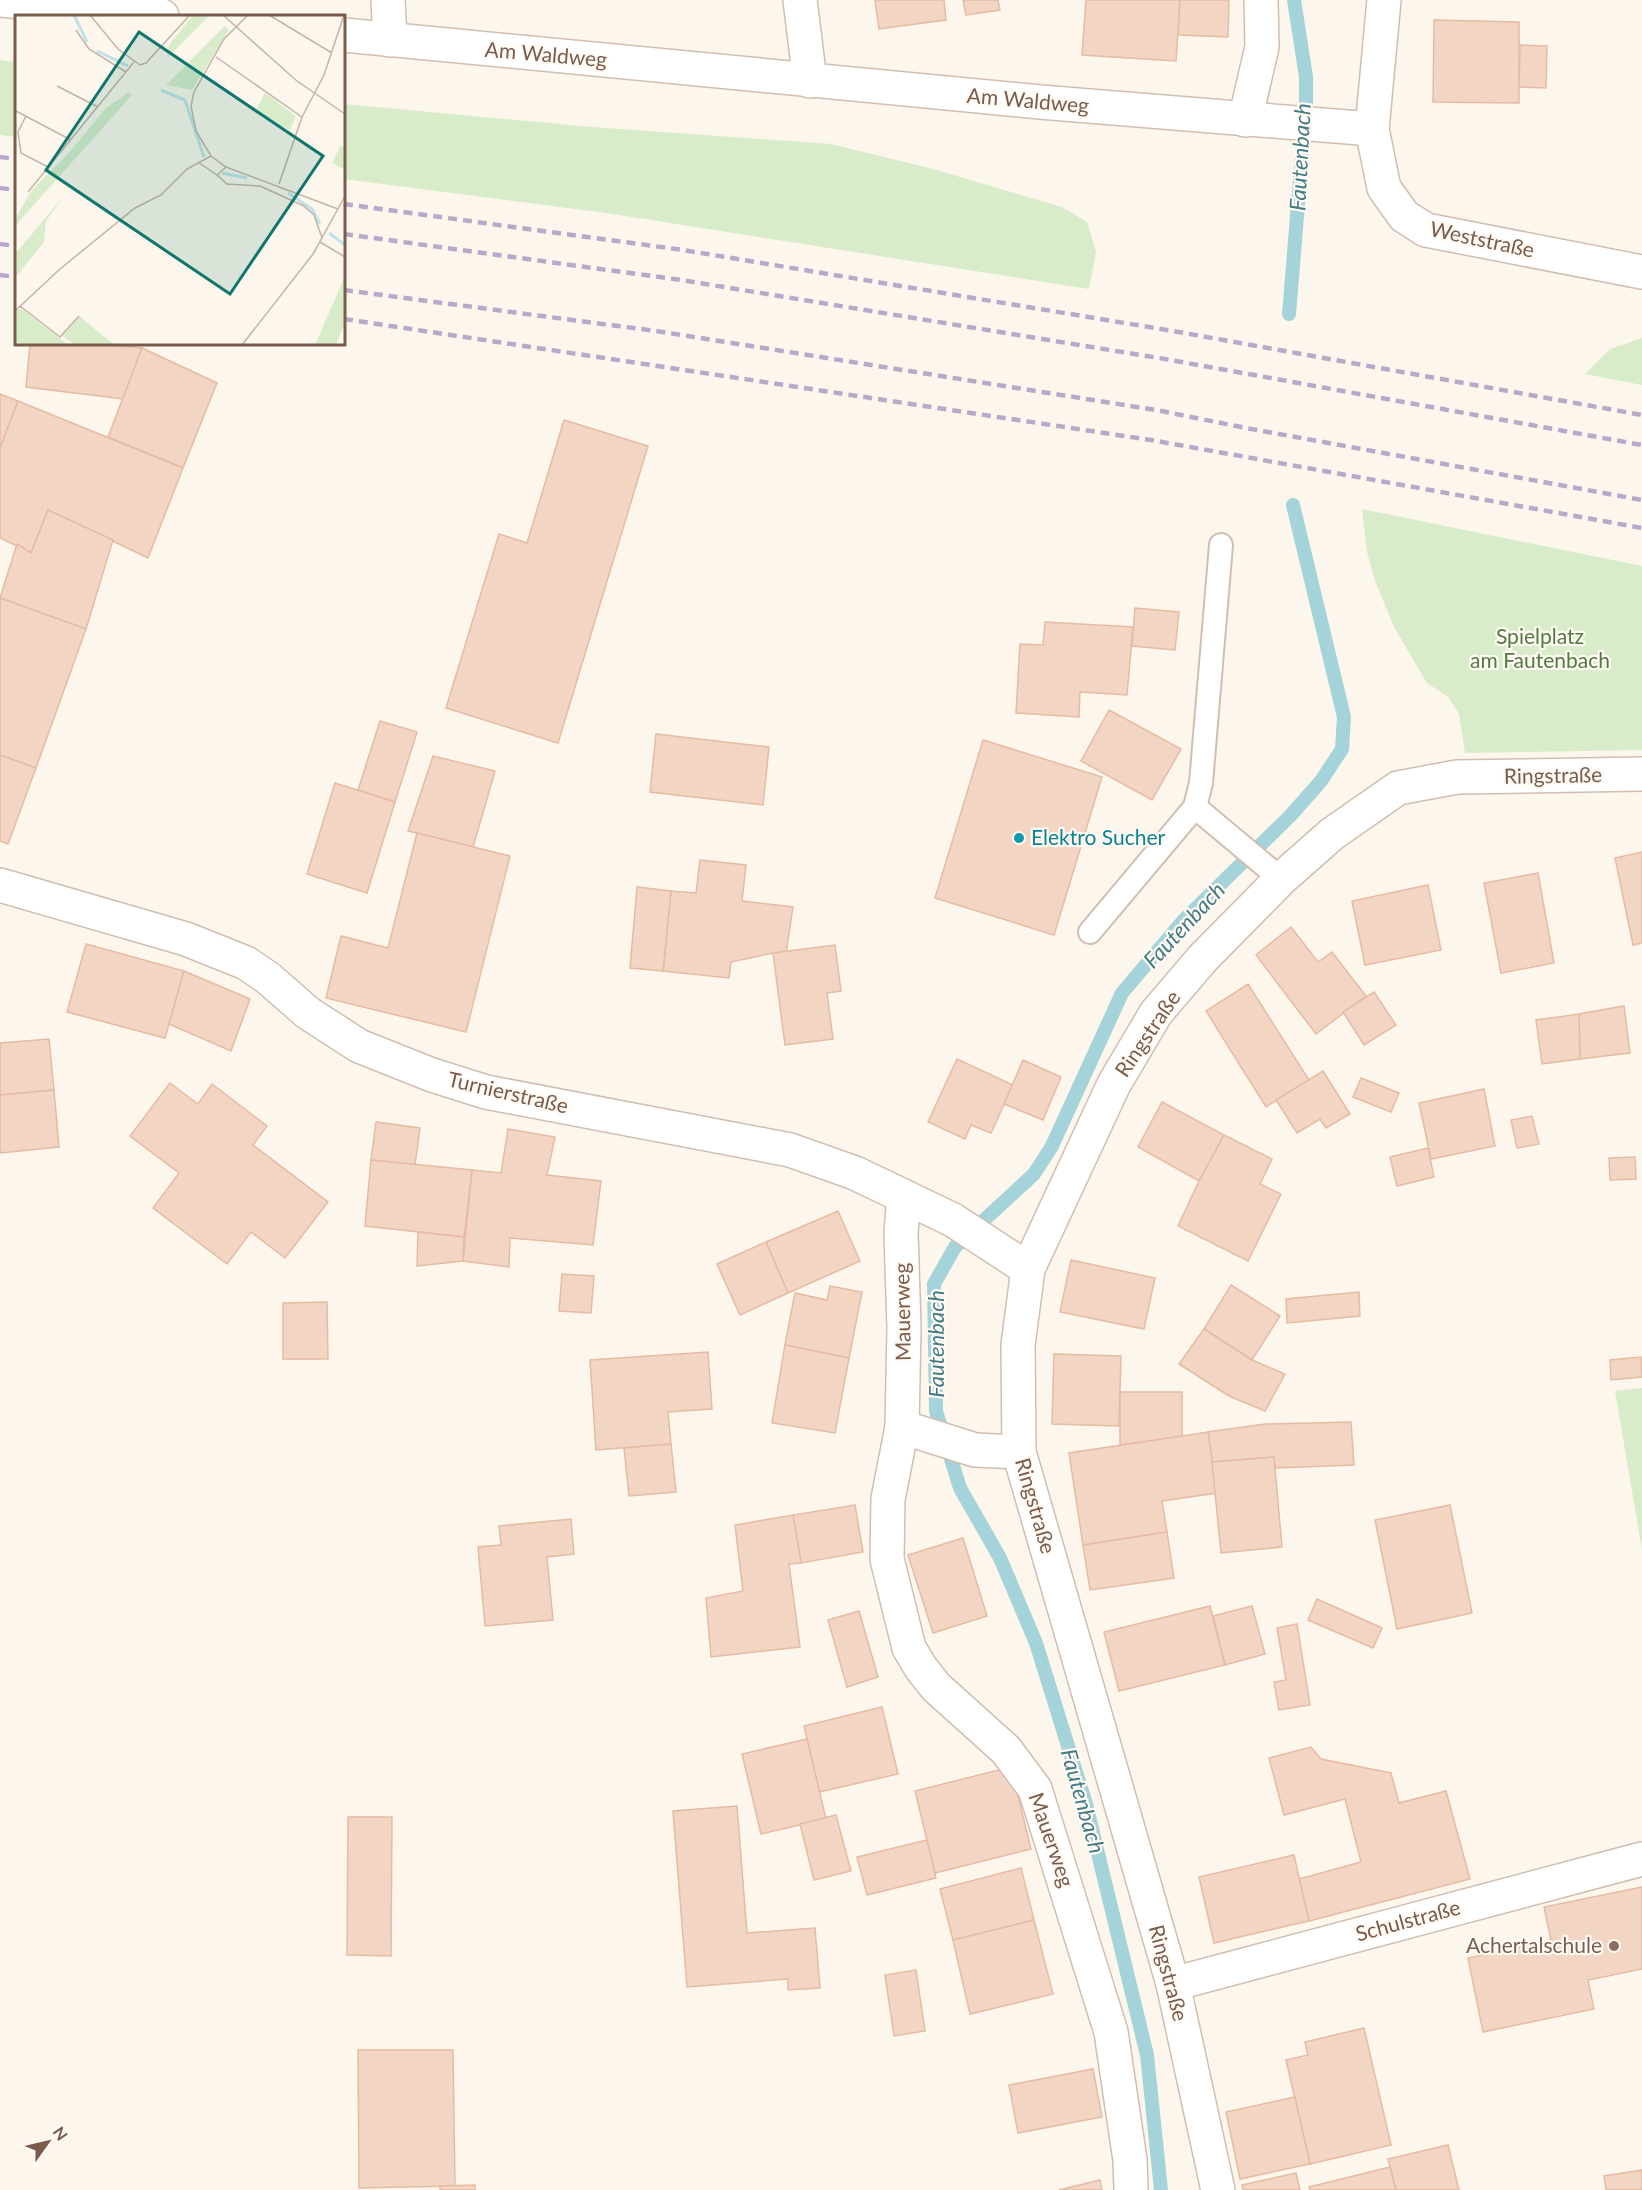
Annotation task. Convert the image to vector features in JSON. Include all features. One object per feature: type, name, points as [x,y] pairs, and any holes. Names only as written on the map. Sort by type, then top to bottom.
[{"type":"street","points":[[0,0],[40,2],[153,15]]},
{"type":"street","points":[[388,0],[390,40]]},
{"type":"street","points":[[800,0],[810,81]]},
{"type":"street","points":[[1256,121],[1262,47],[1261,0]]},
{"type":"street","name":"Weststraße","points":[[1384,0],[1357,128],[1384,188],[1404,216],[1426,230],[1642,272]]},
{"type":"street","name":"Am Waldweg","points":[[345,35],[810,81],[1357,128]]},
{"type":"street","name":"Ringstraße","points":[[1218,2190],[1173,1983],[1019,1452],[1015,1260],[1156,1013],[1203,958],[1281,879],[1332,834],[1398,788],[1457,777],[1642,774]]},
{"type":"street","name":"Turnierstraße","points":[[0,885],[186,939],[246,963],[268,978],[308,1013],[359,1046],[432,1076],[486,1092],[790,1150],[855,1173],[953,1220],[1015,1260]]},
{"type":"street","name":"Mauerweg","points":[[904,1197],[901,1232],[904,1329],[916,1432],[888,1499],[887,1559],[909,1648],[921,1668],[936,1687],[1006,1750],[1035,1789],[1112,2032],[1130,2160],[1131,2190]]},
{"type":"street","points":[[916,1432],[975,1450],[1019,1452]]},
{"type":"street","name":"Schulstraße","points":[[1173,1983],[1642,1859]]},
{"type":"lane","points":[[1090,932],[1196,807],[1201,783],[1221,545]]},
{"type":"lane","points":[[1196,807],[1281,879]]},
{"type":"green space","points":[[0,60],[15,62],[15,137],[0,135]]},
{"type":"green space","points":[[345,104],[592,127],[831,144],[933,169],[1062,207],[1087,222],[1096,252],[1089,289],[606,213],[345,179]]},
{"type":"green space","points":[[1642,338],[1642,385],[1585,374],[1610,349]]},
{"type":"green space","name":"Spielplatz am Fautenbach","points":[[1362,509],[1642,566],[1642,750],[1465,753],[1459,714],[1448,697],[1427,683],[1394,627],[1375,581],[1367,552]]},
{"type":"green space","points":[[1642,1388],[1642,1550],[1615,1391]]},
{"type":"building","points":[[875,0],[944,0],[946,20],[879,29]]},
{"type":"building","points":[[963,0],[998,0],[1000,10],[966,15]]},
{"type":"building","points":[[1086,0],[1180,0],[1176,61],[1082,55]]},
{"type":"building","points":[[1180,0],[1229,0],[1228,37],[1178,35]]},
{"type":"building","points":[[1434,20],[1519,22],[1519,103],[1433,102]]},
{"type":"building","points":[[1520,45],[1547,46],[1546,88],[1519,87]]},
{"type":"building","points":[[30,345],[113,345],[142,348],[123,399],[26,387]]},
{"type":"building","points":[[142,348],[217,383],[183,468],[108,437]]},
{"type":"building","points":[[0,394],[18,401],[0,448]]},
{"type":"building","points":[[18,401],[183,468],[148,558],[48,510],[31,553],[0,538],[0,448]]},
{"type":"building","points":[[564,420],[648,446],[558,743],[446,708],[499,534],[527,543]]},
{"type":"building","points":[[48,510],[113,540],[86,629],[0,598],[17,544],[31,553]]},
{"type":"building","points":[[0,598],[86,629],[36,768],[0,755]]},
{"type":"building","points":[[1135,608],[1179,612],[1175,650],[1132,646]]},
{"type":"building","points":[[1045,622],[1133,627],[1127,695],[1080,692],[1079,717],[1016,713],[1020,644],[1043,645]]},
{"type":"building","points":[[1109,710],[1181,749],[1152,800],[1081,761]]},
{"type":"building","points":[[380,721],[417,732],[395,802],[358,790]]},
{"type":"building","points":[[656,734],[769,747],[763,805],[650,792]]},
{"type":"building","name":"Elektro Sucher","points":[[983,740],[1102,777],[1054,935],[935,898]]},
{"type":"building","points":[[0,755],[36,768],[8,844],[0,841]]},
{"type":"building","points":[[433,756],[495,771],[473,847],[408,831]]},
{"type":"building","points":[[335,783],[395,802],[367,893],[307,874]]},
{"type":"building","points":[[417,833],[510,856],[466,1032],[326,998],[341,936],[388,948]]},
{"type":"building","points":[[1642,852],[1642,943],[1633,945],[1615,858]]},
{"type":"building","points":[[700,860],[746,865],[742,901],[793,907],[786,953],[773,953],[731,962],[729,978],[663,971],[671,891],[696,893]]},
{"type":"building","points":[[1538,873],[1554,963],[1501,973],[1484,883]]},
{"type":"building","points":[[1428,885],[1441,950],[1365,965],[1352,901]]},
{"type":"building","points":[[637,887],[671,891],[663,971],[630,968]]},
{"type":"building","points":[[1291,927],[1318,962],[1332,952],[1366,996],[1316,1034],[1256,955]]},
{"type":"building","points":[[86,944],[184,971],[165,1038],[67,1012]]},
{"type":"building","points":[[835,945],[841,991],[827,993],[833,1039],[785,1045],[773,953]]},
{"type":"building","points":[[184,971],[250,999],[231,1051],[169,1024]]},
{"type":"building","points":[[1248,984],[1309,1080],[1266,1107],[1206,1011]]},
{"type":"building","points":[[1374,992],[1396,1025],[1364,1045],[1343,1012]]},
{"type":"building","points":[[1624,1006],[1630,1053],[1580,1059],[1579,1014]]},
{"type":"building","points":[[1579,1014],[1580,1059],[1542,1064],[1536,1020]]},
{"type":"building","points":[[49,1039],[54,1090],[0,1095],[0,1043]]},
{"type":"building","points":[[957,1059],[1013,1085],[991,1133],[971,1125],[965,1139],[928,1122]]},
{"type":"building","points":[[1023,1060],[1061,1077],[1043,1120],[1004,1104]]},
{"type":"building","points":[[1323,1071],[1350,1114],[1326,1128],[1320,1119],[1297,1133],[1276,1100]]},
{"type":"building","points":[[1361,1078],[1399,1093],[1391,1112],[1353,1097]]},
{"type":"building","points":[[170,1083],[198,1104],[212,1084],[267,1126],[253,1145],[328,1202],[285,1258],[251,1232],[227,1264],[153,1208],[179,1173],[130,1136]]},
{"type":"building","points":[[1484,1089],[1495,1146],[1431,1159],[1419,1103]]},
{"type":"building","points":[[54,1090],[59,1147],[0,1153],[0,1095]]},
{"type":"building","points":[[1162,1102],[1224,1135],[1199,1181],[1138,1147]]},
{"type":"building","points":[[1532,1116],[1539,1144],[1517,1148],[1511,1120]]},
{"type":"building","points":[[376,1122],[420,1128],[415,1165],[371,1160]]},
{"type":"building","points":[[508,1129],[555,1137],[547,1175],[601,1181],[593,1245],[510,1238],[509,1267],[463,1261],[472,1170],[501,1173]]},
{"type":"building","points":[[1224,1135],[1272,1159],[1260,1184],[1281,1194],[1248,1261],[1178,1226]]},
{"type":"building","points":[[1428,1148],[1434,1177],[1397,1186],[1390,1157]]},
{"type":"building","points":[[1635,1157],[1636,1179],[1610,1180],[1609,1158]]},
{"type":"building","points":[[371,1160],[472,1170],[464,1237],[365,1226]]},
{"type":"building","points":[[838,1211],[860,1261],[788,1293],[766,1242]]},
{"type":"building","points":[[418,1232],[464,1237],[463,1261],[417,1266]]},
{"type":"building","points":[[766,1242],[788,1293],[740,1315],[717,1264]]},
{"type":"building","points":[[1071,1260],[1155,1278],[1144,1329],[1060,1312]]},
{"type":"building","points":[[562,1274],[594,1276],[591,1313],[559,1311]]},
{"type":"building","points":[[1231,1285],[1280,1316],[1252,1360],[1204,1329]]},
{"type":"building","points":[[830,1286],[862,1292],[849,1358],[785,1345],[795,1293],[827,1300]]},
{"type":"building","points":[[1359,1292],[1360,1316],[1287,1323],[1286,1299]]},
{"type":"building","points":[[327,1302],[328,1359],[283,1359],[283,1303]]},
{"type":"building","points":[[1204,1329],[1252,1360],[1285,1374],[1265,1411],[1229,1396],[1179,1364]]},
{"type":"building","points":[[785,1345],[849,1358],[835,1433],[772,1423]]},
{"type":"building","points":[[708,1352],[712,1409],[668,1412],[671,1444],[596,1450],[590,1360]]},
{"type":"building","points":[[1054,1354],[1121,1356],[1119,1426],[1052,1424]]},
{"type":"building","points":[[1641,1357],[1642,1377],[1611,1380],[1610,1360]]},
{"type":"building","points":[[1120,1392],[1182,1392],[1182,1437],[1120,1445]]},
{"type":"building","points":[[1351,1422],[1354,1465],[1275,1468],[1274,1457],[1212,1462],[1208,1432],[1265,1424]]},
{"type":"building","points":[[1208,1432],[1217,1493],[1162,1501],[1167,1532],[1083,1545],[1069,1453]]},
{"type":"building","points":[[671,1444],[676,1492],[629,1496],[624,1448]]},
{"type":"building","points":[[1274,1457],[1282,1547],[1221,1553],[1212,1462]]},
{"type":"building","points":[[855,1505],[863,1552],[801,1563],[793,1515]]},
{"type":"building","points":[[1450,1505],[1472,1613],[1397,1629],[1375,1520]]},
{"type":"building","points":[[793,1515],[801,1563],[789,1564],[800,1647],[711,1657],[706,1598],[743,1591],[735,1525]]},
{"type":"building","points":[[571,1519],[574,1554],[547,1557],[553,1620],[485,1626],[478,1547],[501,1545],[499,1526]]},
{"type":"building","points":[[1167,1532],[1174,1578],[1090,1590],[1083,1545]]},
{"type":"building","points":[[963,1538],[987,1616],[933,1633],[908,1555]]},
{"type":"building","points":[[1317,1599],[1382,1628],[1373,1648],[1308,1620]]},
{"type":"building","points":[[1210,1606],[1225,1665],[1119,1691],[1104,1632]]},
{"type":"building","points":[[1252,1606],[1265,1654],[1225,1665],[1213,1616]]},
{"type":"building","points":[[859,1611],[878,1677],[847,1687],[828,1620]]},
{"type":"building","points":[[1297,1624],[1310,1705],[1279,1710],[1274,1682],[1286,1680],[1277,1628]]},
{"type":"building","points":[[882,1707],[898,1774],[819,1792],[804,1726]]},
{"type":"building","points":[[807,1739],[826,1819],[761,1834],[742,1754]]},
{"type":"building","points":[[1311,1747],[1321,1759],[1391,1773],[1399,1803],[1446,1791],[1470,1879],[1309,1921],[1299,1879],[1361,1862],[1345,1799],[1284,1815],[1269,1758]]},
{"type":"building","points":[[1011,1767],[1031,1849],[935,1873],[915,1791]]},
{"type":"building","points":[[737,1806],[747,1933],[815,1928],[820,1988],[788,1990],[788,1979],[687,1987],[673,1811]]},
{"type":"building","points":[[836,1815],[851,1871],[814,1880],[800,1824]]},
{"type":"building","points":[[348,1817],[392,1817],[391,1956],[347,1955]]},
{"type":"building","points":[[927,1840],[936,1878],[867,1895],[857,1857]]},
{"type":"building","points":[[1294,1855],[1309,1921],[1214,1943],[1199,1877]]},
{"type":"building","points":[[1021,1868],[1034,1920],[953,1940],[940,1889]]},
{"type":"building","points":[[1642,1887],[1642,1969],[1588,1980],[1594,2009],[1483,2032],[1468,1958],[1551,1940],[1544,1907]]},
{"type":"building","points":[[1034,1920],[1053,1994],[970,2014],[953,1940]]},
{"type":"building","points":[[916,1970],[925,2031],[894,2036],[885,1975]]},
{"type":"building","points":[[1364,2028],[1391,2145],[1310,2164],[1286,2060],[1308,2055],[1305,2042]]},
{"type":"building","points":[[358,2050],[453,2050],[455,2186],[359,2188]]},
{"type":"building","points":[[1093,2069],[1102,2117],[1018,2133],[1009,2085]]},
{"type":"building","points":[[1295,2097],[1310,2164],[1240,2179],[1226,2112]]},
{"type":"building","points":[[1448,2145],[1459,2190],[1396,2190],[1388,2159]]},
{"type":"building","points":[[1390,2167],[1396,2190],[1310,2190],[1309,2187]]},
{"type":"building","points":[[1642,2170],[1642,2190],[1606,2190],[1604,2176]]},
{"type":"building","points":[[1296,2173],[1300,2190],[1243,2190],[1242,2185]]},
{"type":"building","points":[[1100,2180],[1102,2190],[1059,2190]]},
{"type":"building","points":[[475,2185],[475,2190],[440,2190],[440,2186]]},
{"type":"waterway","name":"Fautenbach","points":[[1289,314],[1306,106],[1306,77],[1294,0]]},
{"type":"waterway","name":"Fautenbach","points":[[1161,2190],[1147,2055],[1086,1804],[1036,1643],[1000,1558],[960,1488],[936,1411],[934,1284],[955,1247],[1034,1174],[1052,1146],[1122,993],[1183,921],[1290,816],[1321,781],[1342,749],[1344,717],[1293,505]]},
{"type":"railway","points":[[0,157],[15,159]]},
{"type":"railway","points":[[0,188],[15,190]]},
{"type":"railway","points":[[345,204],[683,250],[1173,331],[1642,415]]},
{"type":"railway","points":[[345,234],[681,280],[1165,359],[1642,445]]},
{"type":"railway","points":[[0,244],[15,246]]},
{"type":"railway","points":[[0,275],[15,277]]},
{"type":"railway","points":[[345,290],[656,331],[1156,410],[1642,500]]},
{"type":"railway","points":[[345,319],[1151,440],[1642,528]]},
{"type":"place","name":"Elektro Sucher","points":[[1019,838]]},
{"type":"place","name":"Achertalschule","points":[[1614,1946]]}]
